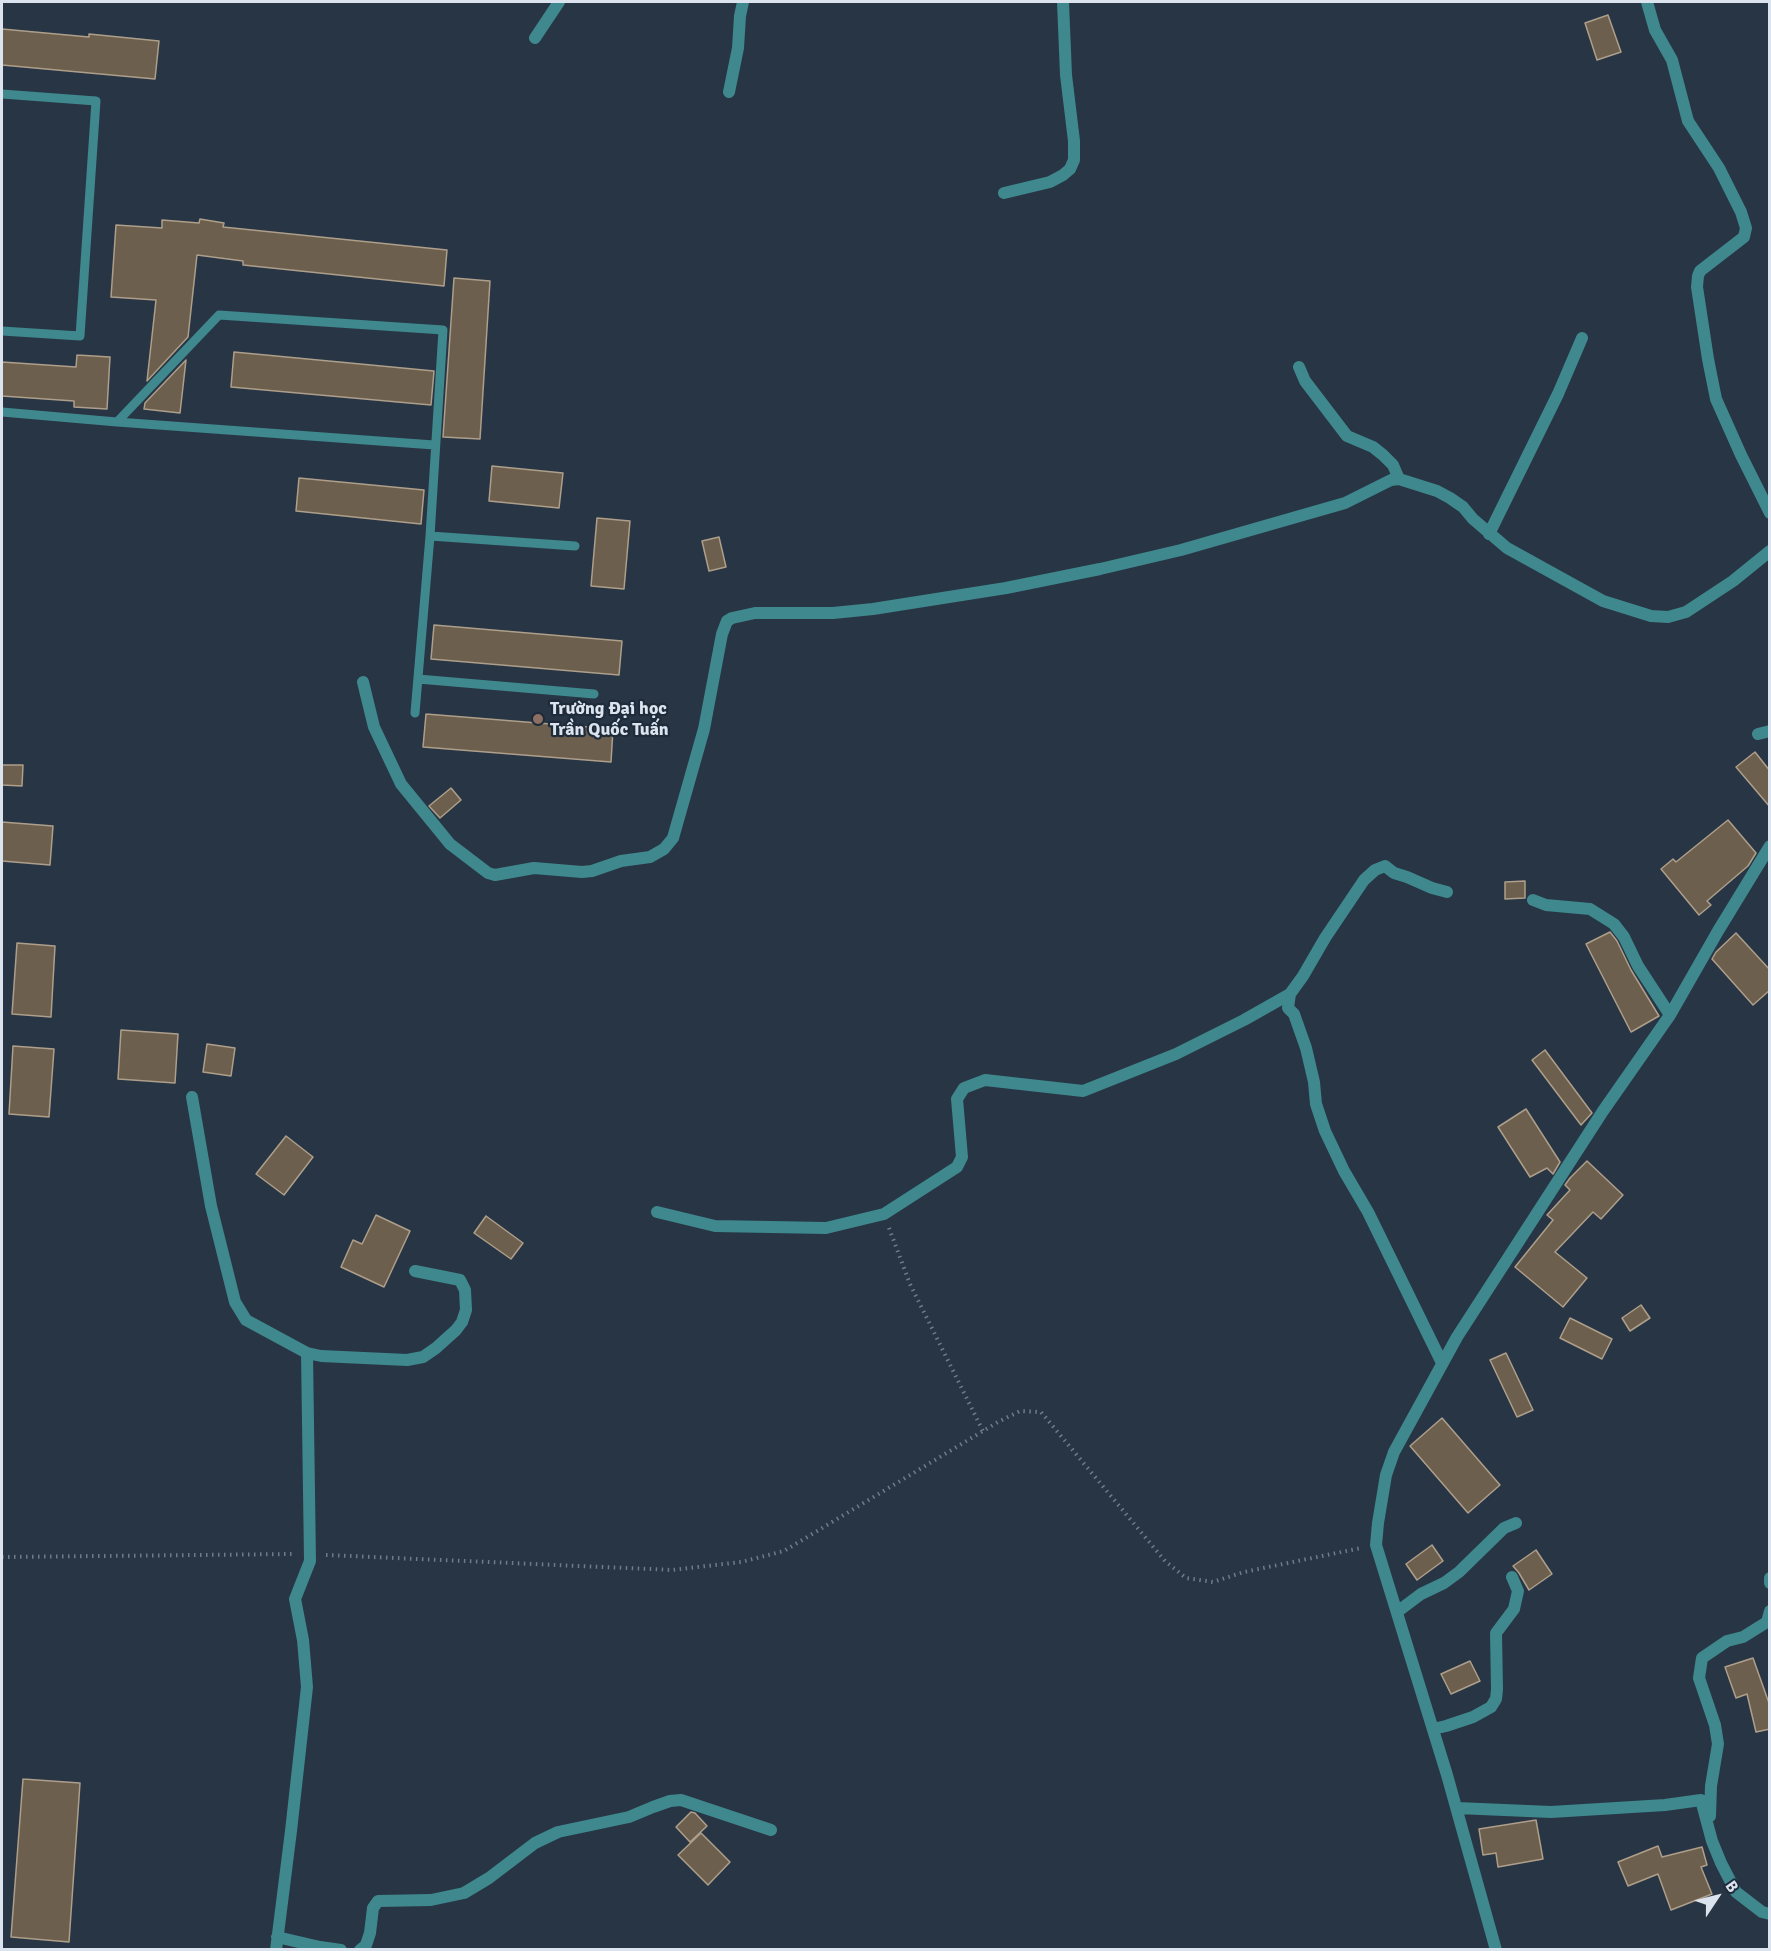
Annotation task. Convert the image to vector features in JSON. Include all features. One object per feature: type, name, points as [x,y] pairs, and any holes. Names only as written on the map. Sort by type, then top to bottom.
[{"type":"street","points":[[535,38],[559,2]]},
{"type":"street","points":[[729,92],[738,48],[743,2]]},
{"type":"street","points":[[1004,193],[1056,179],[1070,169],[1074,160],[1066,75],[1063,2]]},
{"type":"street","points":[[1647,2],[1655,30],[1672,60],[1688,122],[1719,168],[1741,212],[1746,228],[1744,237],[1700,271],[1697,287],[1716,399],[1741,456],[1770,513]]},
{"type":"street","points":[[1489,534],[1558,394],[1582,338]]},
{"type":"street","points":[[1299,367],[1305,381],[1347,436],[1374,447],[1393,465],[1399,479]]},
{"type":"street","points":[[363,682],[374,727],[401,784],[450,844],[488,873],[495,875],[534,868],[582,873],[621,861],[650,857],[664,849],[673,838],[704,729],[722,634],[727,621],[732,618],[755,613],[833,613],[873,609],[995,590],[1100,569],[1181,550],[1335,507],[1382,483],[1399,479],[1437,491],[1450,498],[1507,548],[1603,601],[1651,616],[1662,618],[1686,612],[1732,581],[1770,551]]},
{"type":"street","points":[[1496,1950],[1457,1808],[1376,1545],[1382,1493],[1394,1452],[1457,1337],[1585,1137],[1670,1015],[1718,931],[1769,850]]},
{"type":"street","points":[[657,1212],[715,1226],[826,1228],[884,1214],[957,1167],[962,1157],[957,1099],[964,1088],[985,1080],[1083,1090],[1176,1054],[1290,994],[1364,880],[1375,870],[1384,866],[1394,873],[1447,892]]},
{"type":"street","points":[[1533,900],[1546,904],[1590,909],[1614,924],[1670,1015]]},
{"type":"street","points":[[1290,994],[1288,1008],[1294,1014],[1306,1048],[1314,1082],[1316,1104],[1325,1131],[1344,1171],[1368,1212],[1442,1363]]},
{"type":"street","points":[[192,1097],[211,1206],[238,1309],[252,1325],[307,1353],[321,1356],[407,1360],[423,1357],[456,1330],[462,1322],[466,1310],[465,1290],[460,1281],[415,1271]]},
{"type":"street","points":[[307,1353],[310,1561],[295,1599],[303,1640],[307,1687],[276,1943],[341,1950]]},
{"type":"street","points":[[1397,1612],[1421,1594],[1444,1583],[1459,1572],[1504,1528],[1516,1523]]},
{"type":"street","points":[[1433,1728],[1473,1717],[1491,1707],[1496,1699],[1496,1633],[1514,1610],[1518,1591],[1512,1576]]},
{"type":"street","points":[[1770,1578],[1770,1583]]},
{"type":"street","points":[[1710,1828],[1711,1786],[1718,1744],[1715,1725],[1699,1678],[1702,1658],[1727,1641],[1743,1637],[1767,1622],[1770,1611]]},
{"type":"street","points":[[360,1950],[366,1945],[373,1908],[378,1900],[431,1899],[464,1893],[489,1878],[535,1843],[558,1832],[629,1817],[653,1806],[681,1800],[771,1830]]},
{"type":"street","points":[[1457,1808],[1551,1812],[1665,1805],[1701,1800],[1712,1841],[1736,1892],[1762,1912],[1770,1914]]},
{"type":"lane","points":[[2,94],[96,100],[80,336],[2,331]]},
{"type":"lane","points":[[117,422],[219,315],[443,330],[430,536],[415,713]]},
{"type":"lane","points":[[2,412],[435,445]]},
{"type":"lane","points":[[430,536],[575,546]]},
{"type":"lane","points":[[418,679],[594,694]]},
{"type":"path","points":[[884,1214],[910,1284],[983,1431]]},
{"type":"path","points":[[2,1557],[310,1554],[672,1570],[741,1562],[784,1551],[1020,1411],[1041,1412],[1165,1561],[1186,1578],[1213,1582],[1244,1572],[1376,1545]]},
{"type":"building","points":[[1608,15],[1621,52],[1597,60],[1585,23]]},
{"type":"building","points":[[2,29],[159,41],[155,79],[2,65]]},
{"type":"building","points":[[200,219],[224,223],[223,227],[447,250],[444,286],[243,265],[243,261],[197,255],[188,337],[147,381],[156,300],[111,297],[116,225],[162,228],[162,220],[199,223]]},
{"type":"building","points":[[454,278],[490,281],[480,439],[443,437]]},
{"type":"building","points":[[234,352],[434,371],[431,405],[231,387]]},
{"type":"building","points":[[77,355],[110,357],[107,409],[74,407],[74,401],[2,396],[2,362],[76,367]]},
{"type":"building","points":[[186,360],[180,413],[144,409],[145,403]]},
{"type":"building","points":[[492,466],[563,473],[559,508],[489,501]]},
{"type":"building","points":[[299,478],[424,490],[421,524],[296,511]]},
{"type":"building","points":[[597,518],[630,521],[624,589],[591,586]]},
{"type":"building","points":[[719,537],[726,567],[709,571],[702,541]]},
{"type":"building","points":[[434,625],[622,641],[619,675],[431,659]]},
{"type":"building","points":[[426,714],[613,729],[611,762],[423,747]]},
{"type":"building","points":[[1755,752],[1770,771],[1770,807],[1736,767]]},
{"type":"building","points":[[2,765],[23,765],[22,786],[2,785]]},
{"type":"building","points":[[451,788],[461,800],[440,818],[429,806]]},
{"type":"building","points":[[1728,820],[1756,853],[1748,866],[1707,901],[1711,905],[1699,915],[1661,869],[1673,859],[1676,862]]},
{"type":"building","points":[[2,822],[53,826],[50,865],[2,861]]},
{"type":"building","points":[[1525,881],[1525,898],[1505,899],[1505,882]]},
{"type":"building","points":[[1610,932],[1659,1016],[1631,1032],[1586,944]]},
{"type":"building","points":[[1736,933],[1770,970],[1770,990],[1753,1005],[1712,959],[1716,952]]},
{"type":"building","points":[[17,943],[55,946],[51,1017],[12,1014]]},
{"type":"building","points":[[121,1030],[178,1034],[175,1083],[118,1079]]},
{"type":"building","points":[[207,1044],[235,1048],[231,1076],[203,1072]]},
{"type":"building","points":[[13,1046],[54,1049],[49,1117],[9,1114]]},
{"type":"building","points":[[1545,1050],[1592,1113],[1581,1125],[1532,1060]]},
{"type":"building","points":[[1526,1109],[1560,1162],[1553,1174],[1547,1168],[1530,1177],[1498,1127]]},
{"type":"building","points":[[286,1136],[313,1157],[284,1195],[256,1174]]},
{"type":"building","points":[[1587,1161],[1623,1195],[1601,1219],[1593,1212],[1555,1252],[1587,1278],[1563,1307],[1515,1267],[1553,1220],[1547,1215],[1570,1190],[1565,1185]]},
{"type":"building","points":[[376,1215],[410,1231],[384,1287],[341,1267],[353,1240],[362,1244]]},
{"type":"building","points":[[486,1216],[523,1243],[511,1259],[474,1233]]},
{"type":"building","points":[[1641,1305],[1650,1318],[1630,1331],[1622,1318]]},
{"type":"building","points":[[1570,1318],[1612,1339],[1602,1359],[1560,1338]]},
{"type":"building","points":[[1506,1353],[1533,1410],[1517,1417],[1490,1360]]},
{"type":"building","points":[[1442,1418],[1500,1485],[1468,1513],[1410,1446]]},
{"type":"building","points":[[1432,1545],[1443,1561],[1417,1580],[1406,1564]]},
{"type":"building","points":[[1536,1550],[1552,1574],[1529,1590],[1513,1566]]},
{"type":"building","points":[[1753,1658],[1770,1706],[1770,1729],[1756,1732],[1747,1694],[1736,1698],[1725,1667]]},
{"type":"building","points":[[1470,1661],[1480,1681],[1451,1694],[1441,1674]]},
{"type":"building","points":[[23,1779],[80,1783],[69,1942],[11,1937]]},
{"type":"building","points":[[691,1812],[695,1813],[707,1826],[690,1842],[676,1827]]},
{"type":"building","points":[[1536,1820],[1543,1859],[1498,1867],[1496,1853],[1483,1855],[1479,1829]]},
{"type":"building","points":[[701,1833],[730,1862],[708,1885],[678,1855]]},
{"type":"building","points":[[1658,1846],[1662,1857],[1702,1847],[1707,1865],[1701,1867],[1712,1894],[1671,1910],[1658,1874],[1628,1886],[1618,1862]]},
{"type":"place","name":"Trường Đại học Trần Quốc Tuấn","points":[[538,719]]}]
